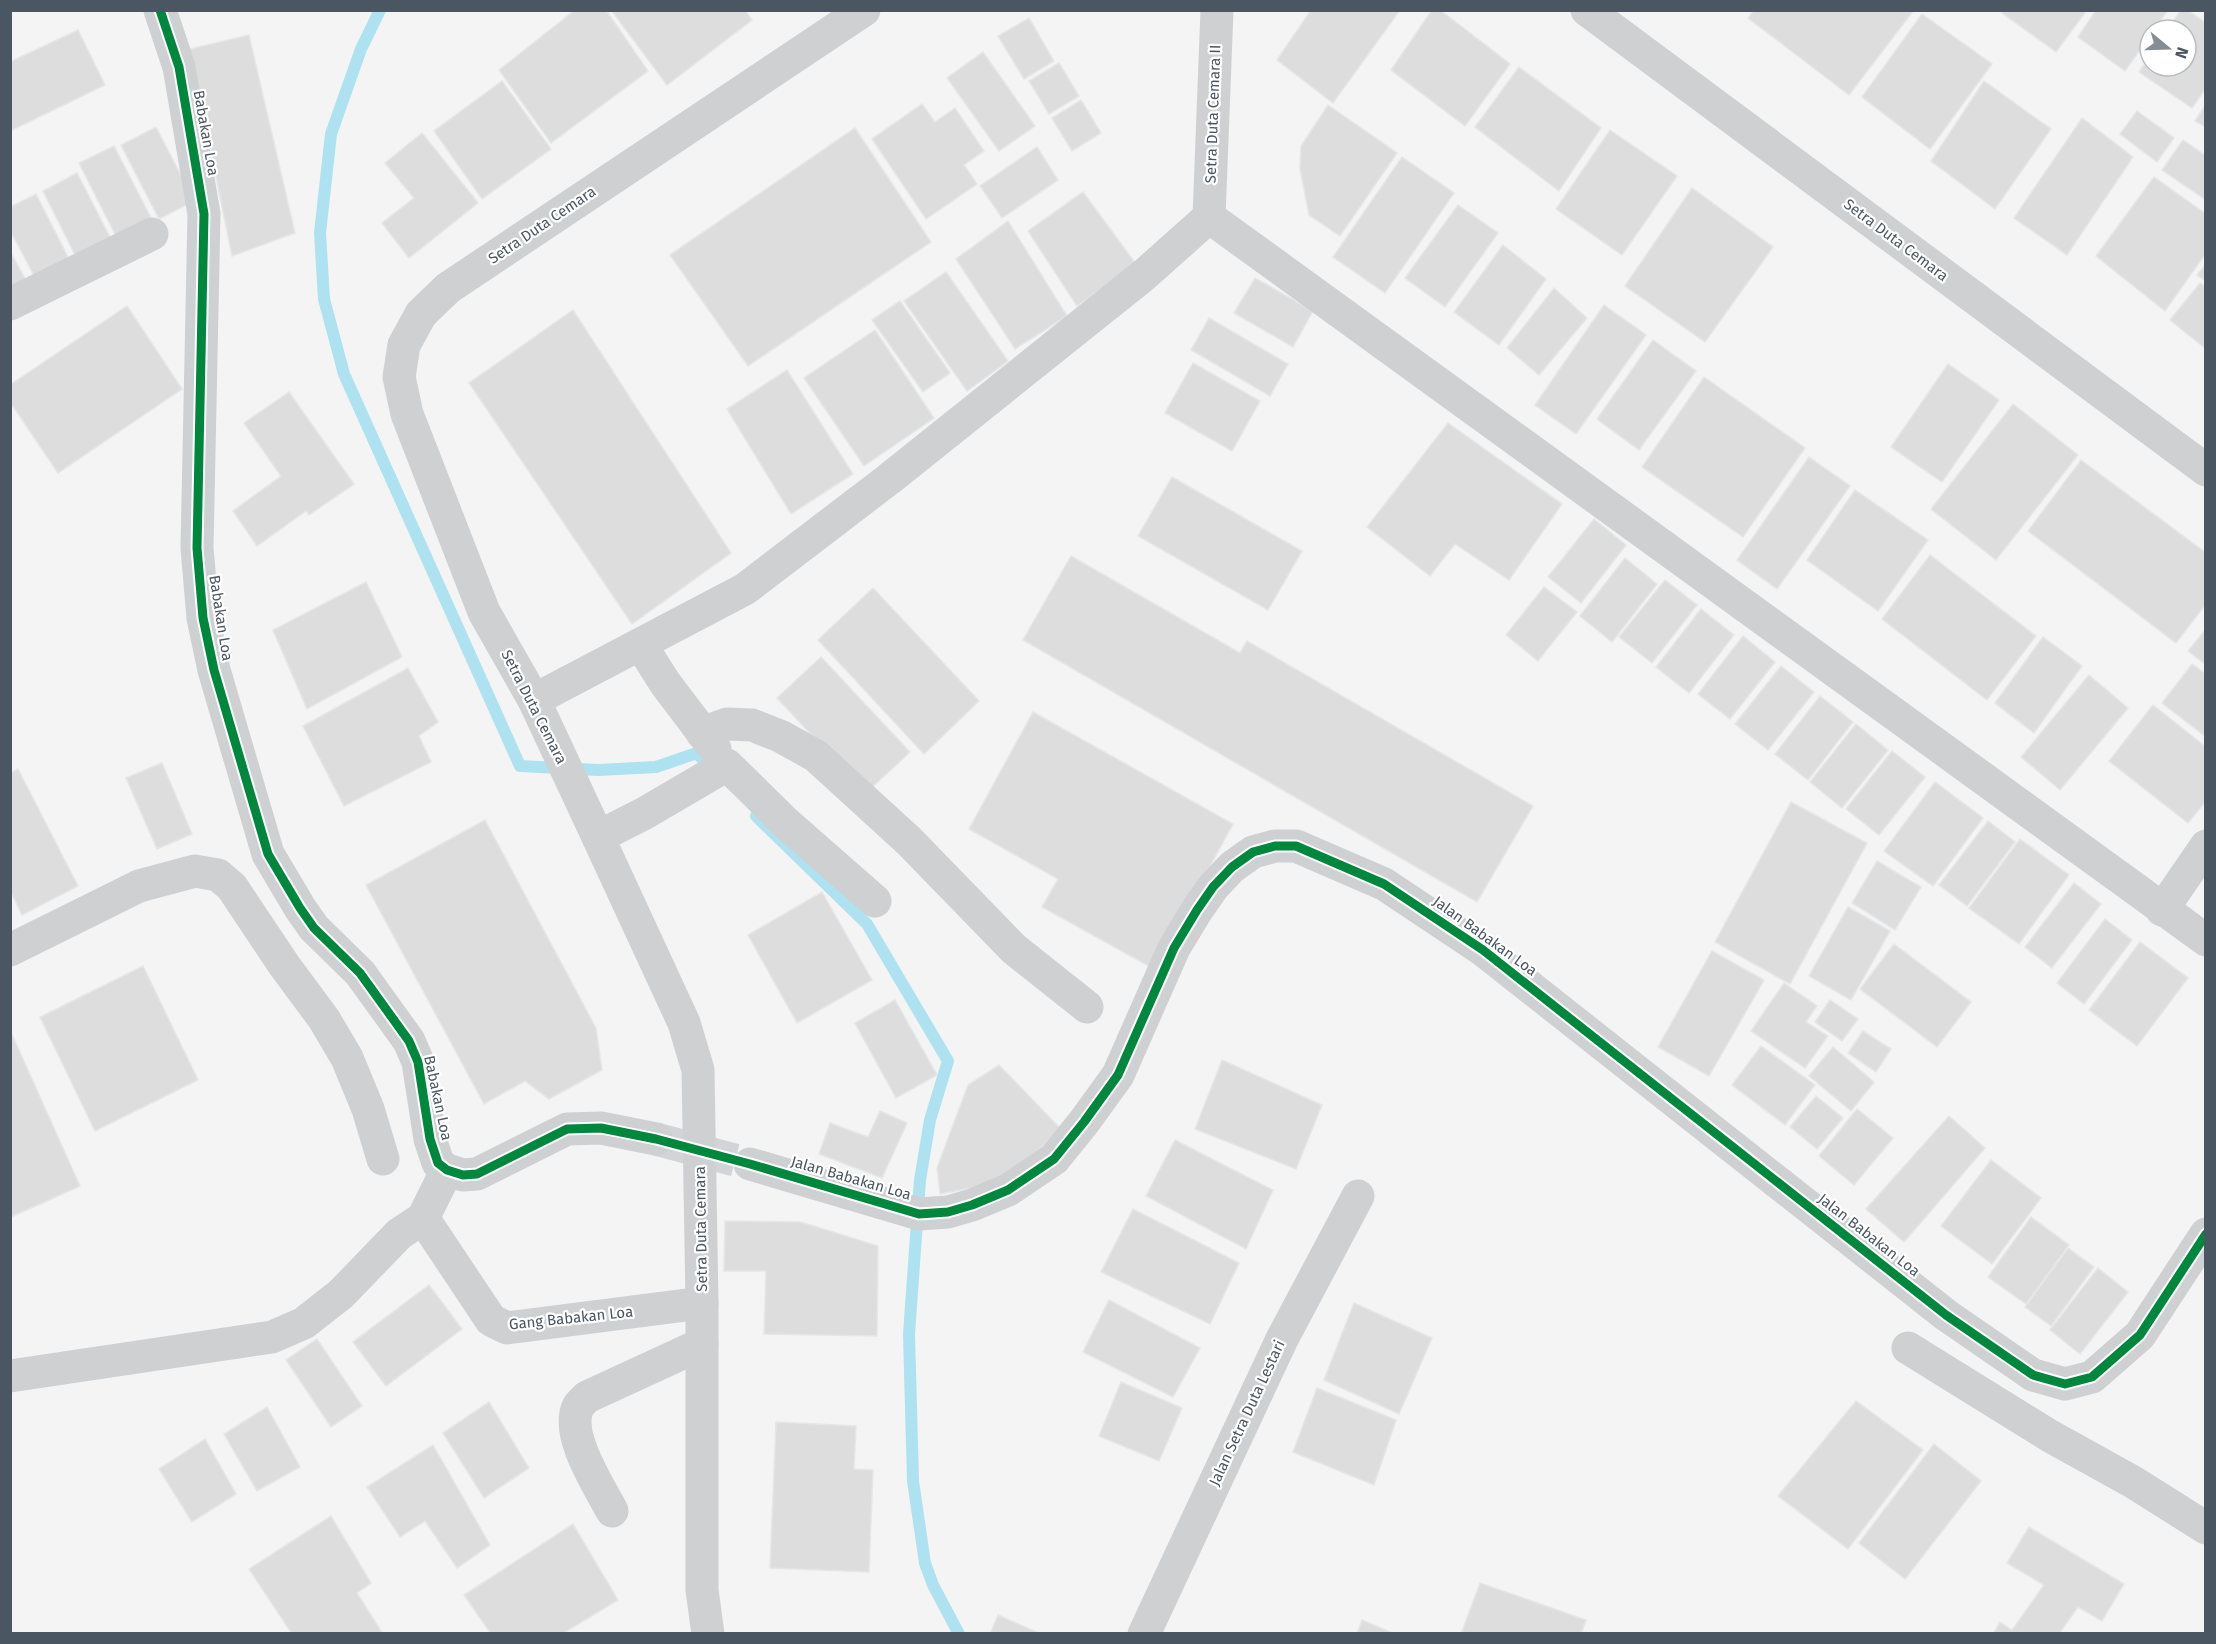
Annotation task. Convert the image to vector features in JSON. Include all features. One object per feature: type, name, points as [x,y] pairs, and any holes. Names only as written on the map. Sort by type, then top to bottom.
[{"type":"street","name":"Babakan Loa","points":[[160,10],[179,67],[204,214],[197,548],[203,618],[214,670],[268,854],[314,928],[360,974],[409,1041],[418,1062],[430,1139],[438,1163],[447,1170]]},
{"type":"street","name":"Setra Duta Cemara","points":[[708,1634],[702,1590],[702,1303],[698,1070],[684,1023],[534,700],[484,612],[407,414],[399,377],[404,345],[411,329],[421,314],[448,288],[864,10]]},
{"type":"street","name":"Setra Duta Cemara II","points":[[1209,216],[1217,10]]},
{"type":"street","name":"Setra Duta Cemara","points":[[1587,10],[2205,470]]},
{"type":"street","points":[[534,700],[745,589],[889,479],[1144,275],[1209,216],[2205,940]]},
{"type":"street","points":[[10,304],[152,234]]},
{"type":"street","points":[[641,645],[665,683],[727,765],[793,830],[875,901]]},
{"type":"street","points":[[702,732],[727,724],[752,725],[780,736],[816,756],[909,841],[1014,949],[1087,1007]]},
{"type":"street","points":[[598,837],[645,813],[727,765]]},
{"type":"street","name":"Jalan Babakan Loa","points":[[750,1164],[919,1214],[948,1212],[1008,1190],[1054,1159],[1118,1075],[1174,948],[1213,887],[1232,867],[1253,852],[1275,846],[1296,846],[1384,884],[1483,950],[1946,1315],[2033,1375],[2065,1384],[2092,1377],[2140,1335],[2205,1234]]},
{"type":"street","points":[[2162,910],[2205,846]]},
{"type":"street","points":[[10,950],[139,886],[195,871],[218,875],[232,886],[324,1019],[347,1058],[368,1109],[383,1159]]},
{"type":"street","points":[[10,1376],[272,1337],[304,1323],[342,1294],[399,1234],[423,1218],[447,1170],[477,1174],[567,1129],[601,1128],[656,1139]]},
{"type":"street","name":"Jalan Setra Duta Lestari","points":[[1144,1634],[1282,1339],[1358,1196]]},
{"type":"street","name":"Gang Babakan Loa","points":[[423,1218],[491,1320],[507,1328],[702,1303]]},
{"type":"street","points":[[612,1511],[590,1469],[575,1433],[578,1407],[587,1397],[702,1344]]},
{"type":"street","points":[[1908,1348],[2050,1436],[2133,1482],[2205,1528]]},
{"type":"building","points":[[575,10],[606,10],[648,71],[551,143],[499,70]]},
{"type":"building","points":[[611,10],[745,10],[752,20],[667,85]]},
{"type":"building","points":[[1311,10],[1400,10],[1333,103],[1277,60]]},
{"type":"building","points":[[1432,10],[1440,10],[1510,64],[1465,126],[1391,70]]},
{"type":"building","points":[[1754,10],[1914,10],[1849,95],[1748,18]]},
{"type":"building","points":[[2004,10],[2087,10],[2056,52],[2002,13]]},
{"type":"building","points":[[2096,10],[2168,10],[2162,18],[2138,18],[2138,53],[2125,71],[2078,37]]},
{"type":"building","points":[[2181,10],[2187,10],[2206,23],[2206,88],[2192,108],[2148,78],[2198,78],[2198,18],[2175,18]]},
{"type":"building","points":[[1922,14],[1992,64],[1930,149],[1862,97]]},
{"type":"building","points":[[1029,18],[1054,61],[1024,79],[998,36]]},
{"type":"building","points":[[78,30],[105,85],[10,131],[10,62]]},
{"type":"building","points":[[249,35],[295,233],[232,256],[190,49]]},
{"type":"building","points":[[983,52],[1035,126],[999,151],[947,78]]},
{"type":"building","points":[[1059,63],[1079,96],[1049,114],[1029,81]]},
{"type":"building","points":[[1519,67],[1601,128],[1559,191],[1475,127]]},
{"type":"building","points":[[502,81],[551,149],[482,199],[434,131]]},
{"type":"building","points":[[1984,81],[2051,129],[1995,209],[1931,161]]},
{"type":"building","points":[[1081,100],[1101,133],[1072,151],[1052,118]]},
{"type":"building","points":[[922,104],[935,122],[955,108],[984,151],[964,165],[977,184],[926,219],[872,139]]},
{"type":"building","points":[[2206,104],[2206,127],[2195,121]]},
{"type":"building","points":[[1328,105],[1397,153],[1340,236],[1309,215],[1300,169],[1301,146]]},
{"type":"building","points":[[2137,111],[2174,138],[2157,162],[2120,134]]},
{"type":"building","points":[[2082,118],[2133,157],[2067,255],[2014,218]]},
{"type":"building","points":[[156,127],[194,201],[159,219],[121,145]]},
{"type":"building","points":[[855,128],[931,242],[748,366],[670,255]]},
{"type":"building","points":[[1610,130],[1677,176],[1622,255],[1556,209]]},
{"type":"building","points":[[422,133],[478,203],[409,258],[382,223],[414,198],[385,163]]},
{"type":"building","points":[[2183,140],[2206,156],[2206,200],[2162,170]]},
{"type":"building","points":[[114,146],[152,220],[117,238],[79,163]]},
{"type":"building","points":[[1037,147],[1058,180],[1002,218],[980,186]]},
{"type":"building","points":[[1402,157],[1454,193],[1385,293],[1333,257]]},
{"type":"building","points":[[77,173],[115,247],[80,265],[43,191]]},
{"type":"building","points":[[2154,177],[2206,214],[2206,253],[2165,311],[2096,256]]},
{"type":"building","points":[[1692,188],[1773,247],[1705,342],[1625,286]]},
{"type":"building","points":[[1083,192],[1136,264],[1077,306],[1028,231]]},
{"type":"building","points":[[36,194],[73,267],[39,285],[10,230],[10,207]]},
{"type":"building","points":[[1458,205],[1498,233],[1445,307],[1405,278]]},
{"type":"building","points":[[1008,221],[1067,316],[1015,349],[956,259]]},
{"type":"building","points":[[1503,245],[1546,279],[1499,345],[1454,312]]},
{"type":"building","points":[[10,251],[30,288],[10,298]]},
{"type":"building","points":[[2206,264],[2206,281],[2197,275]]},
{"type":"building","points":[[946,272],[1008,361],[967,391],[904,301]]},
{"type":"building","points":[[1255,278],[1313,311],[1293,347],[1234,313]]},
{"type":"building","points":[[2200,283],[2206,287],[2206,349],[2170,320]]},
{"type":"building","points":[[1554,288],[1587,318],[1539,375],[1507,348]]},
{"type":"building","points":[[900,301],[950,373],[923,392],[872,320]]},
{"type":"building","points":[[1604,305],[1646,335],[1576,434],[1535,405]]},
{"type":"building","points":[[127,306],[182,389],[58,473],[10,402],[10,385]]},
{"type":"building","points":[[573,310],[731,553],[632,624],[469,383]]},
{"type":"building","points":[[1209,318],[1288,364],[1270,396],[1191,350]]},
{"type":"building","points":[[875,330],[934,418],[864,466],[804,378]]},
{"type":"building","points":[[1653,340],[1696,371],[1639,450],[1597,419]]},
{"type":"building","points":[[1193,363],[1260,401],[1232,451],[1165,413]]},
{"type":"building","points":[[1948,364],[1999,400],[1942,482],[1891,447]]},
{"type":"building","points":[[787,370],[853,474],[791,514],[727,409]]},
{"type":"building","points":[[1704,377],[1805,448],[1743,537],[1642,467]]},
{"type":"building","points":[[289,392],[354,484],[309,515],[306,511],[257,546],[233,511],[281,476],[244,423]]},
{"type":"building","points":[[2013,404],[2078,455],[1996,560],[1931,509]]},
{"type":"building","points":[[1448,423],[1562,504],[1509,580],[1455,544],[1430,576],[1367,527]]},
{"type":"building","points":[[1809,457],[1850,486],[1777,589],[1737,560]]},
{"type":"building","points":[[2081,460],[2206,553],[2206,604],[2176,643],[2028,531]]},
{"type":"building","points":[[1172,477],[1302,551],[1268,610],[1138,536]]},
{"type":"building","points":[[1855,490],[1928,540],[1878,611],[1807,560]]},
{"type":"building","points":[[1594,519],[1626,545],[1581,603],[1548,577]]},
{"type":"building","points":[[1930,555],[2036,636],[1987,700],[1882,619]]},
{"type":"building","points":[[1071,556],[1240,653],[1247,641],[1533,806],[1477,902],[1023,640]]},
{"type":"building","points":[[1625,558],[1657,584],[1612,642],[1580,616]]},
{"type":"building","points":[[1665,580],[1697,605],[1652,663],[1619,637]]},
{"type":"building","points":[[366,582],[402,657],[307,709],[273,630]]},
{"type":"building","points":[[1544,587],[1577,612],[1538,661],[1506,635]]},
{"type":"building","points":[[873,588],[979,701],[924,754],[818,640]]},
{"type":"building","points":[[1701,609],[1734,635],[1689,693],[1656,667]]},
{"type":"building","points":[[2206,629],[2206,665],[2188,651]]},
{"type":"building","points":[[1743,636],[1775,662],[1730,719],[1698,694]]},
{"type":"building","points":[[2043,637],[2082,666],[2034,733],[1995,703]]},
{"type":"building","points":[[821,657],[910,752],[866,793],[777,698]]},
{"type":"building","points":[[2192,664],[2206,674],[2206,737],[2162,703]]},
{"type":"building","points":[[1781,666],[1814,692],[1768,750],[1735,724]]},
{"type":"building","points":[[408,668],[438,722],[419,736],[431,762],[344,806],[303,726]]},
{"type":"building","points":[[2089,675],[2128,708],[2060,790],[2021,757]]},
{"type":"building","points":[[1820,696],[1853,722],[1808,780],[1775,754]]},
{"type":"building","points":[[2153,705],[2206,747],[2206,801],[2188,823],[2109,761]]},
{"type":"building","points":[[1033,712],[1233,824],[1154,969],[1042,907],[1058,879],[969,829]]},
{"type":"building","points":[[1856,724],[1888,750],[1842,808],[1810,782]]},
{"type":"building","points":[[1892,751],[1925,777],[1879,835],[1846,809]]},
{"type":"building","points":[[162,763],[192,834],[157,849],[126,778]]},
{"type":"building","points":[[18,769],[78,886],[22,915],[10,890],[10,773]]},
{"type":"building","points":[[1935,782],[1983,818],[1933,886],[1884,851]]},
{"type":"building","points":[[1791,802],[1867,843],[1790,984],[1715,942]]},
{"type":"building","points":[[485,820],[596,1028],[602,1070],[549,1099],[525,1081],[484,1104],[366,885]]},
{"type":"building","points":[[1988,821],[2015,842],[1967,906],[1939,885]]},
{"type":"building","points":[[2020,839],[2069,875],[2019,944],[1969,908]]},
{"type":"building","points":[[1877,861],[1921,887],[1895,930],[1852,903]]},
{"type":"building","points":[[2074,883],[2101,904],[2052,968],[2025,947]]},
{"type":"building","points":[[822,892],[872,980],[797,1023],[748,935]]},
{"type":"building","points":[[1848,907],[1890,931],[1851,1000],[1809,976]]},
{"type":"building","points":[[2105,919],[2132,940],[2084,1004],[2057,983]]},
{"type":"building","points":[[2140,942],[2188,978],[2137,1046],[2089,1010]]},
{"type":"building","points":[[1894,944],[1971,1002],[1937,1047],[1860,989]]},
{"type":"building","points":[[1712,951],[1764,980],[1709,1076],[1658,1047]]},
{"type":"building","points":[[143,966],[198,1080],[95,1131],[40,1017]]},
{"type":"building","points":[[1784,983],[1817,1006],[1806,1022],[1828,1036],[1805,1068],[1751,1031]]},
{"type":"building","points":[[895,1000],[937,1075],[896,1098],[855,1023]]},
{"type":"building","points":[[1830,1000],[1858,1019],[1842,1041],[1815,1022]]},
{"type":"building","points":[[10,1030],[80,1186],[11,1217],[10,1216]]},
{"type":"building","points":[[1863,1031],[1891,1049],[1876,1072],[1848,1053]]},
{"type":"building","points":[[1761,1046],[1815,1085],[1785,1125],[1732,1085]]},
{"type":"building","points":[[1833,1047],[1874,1082],[1851,1111],[1809,1076]]},
{"type":"building","points":[[1222,1060],[1322,1105],[1296,1169],[1195,1129]]},
{"type":"building","points":[[999,1065],[1060,1128],[1027,1162],[991,1184],[940,1194],[937,1168],[968,1085]]},
{"type":"building","points":[[1816,1096],[1843,1118],[1817,1149],[1790,1127]]},
{"type":"building","points":[[1857,1109],[1893,1138],[1854,1185],[1819,1156]]},
{"type":"building","points":[[880,1111],[907,1123],[882,1178],[819,1154],[830,1123],[868,1137]]},
{"type":"building","points":[[1949,1116],[1985,1148],[1904,1242],[1866,1209]]},
{"type":"building","points":[[1175,1140],[1273,1190],[1246,1249],[1146,1196]]},
{"type":"building","points":[[1991,1160],[2041,1198],[1992,1264],[1941,1226]]},
{"type":"building","points":[[1133,1209],[1239,1263],[1210,1324],[1101,1272]]},
{"type":"building","points":[[2031,1217],[2069,1245],[2026,1304],[1988,1277]]},
{"type":"building","points":[[725,1221],[801,1222],[878,1246],[877,1336],[764,1334],[766,1271],[724,1271]]},
{"type":"building","points":[[2068,1248],[2094,1267],[2051,1326],[2025,1307]]},
{"type":"building","points":[[2098,1268],[2128,1292],[2080,1354],[2050,1330]]},
{"type":"building","points":[[429,1285],[462,1329],[386,1386],[353,1342]]},
{"type":"building","points":[[1109,1300],[1200,1348],[1173,1397],[1083,1352]]},
{"type":"building","points":[[1354,1303],[1432,1338],[1399,1414],[1324,1380]]},
{"type":"building","points":[[317,1339],[362,1406],[331,1427],[286,1360]]},
{"type":"building","points":[[1121,1382],[1182,1408],[1159,1461],[1099,1436]]},
{"type":"building","points":[[1317,1388],[1396,1420],[1374,1485],[1293,1452]]},
{"type":"building","points":[[1856,1401],[1923,1450],[1848,1549],[1778,1496]]},
{"type":"building","points":[[489,1402],[529,1468],[484,1498],[443,1433]]},
{"type":"building","points":[[267,1407],[300,1467],[257,1491],[224,1434]]},
{"type":"building","points":[[776,1422],[856,1426],[854,1469],[873,1470],[869,1572],[770,1568]]},
{"type":"building","points":[[205,1439],[236,1494],[192,1522],[159,1469]]},
{"type":"building","points":[[1934,1444],[1981,1481],[1905,1579],[1859,1543]]},
{"type":"building","points":[[433,1445],[490,1545],[457,1568],[425,1521],[400,1537],[367,1487]]},
{"type":"building","points":[[331,1516],[371,1583],[357,1593],[383,1634],[292,1634],[249,1569]]},
{"type":"building","points":[[573,1524],[618,1600],[562,1634],[491,1634],[464,1595]]},
{"type":"building","points":[[2029,1527],[2124,1584],[2102,1621],[2078,1607],[2059,1634],[1993,1634],[2000,1622],[2012,1630],[2044,1585],[2007,1563]]},
{"type":"building","points":[[1480,1583],[1586,1620],[1581,1634],[1461,1634]]},
{"type":"building","points":[[998,1615],[1041,1634],[990,1634]]},
{"type":"building","points":[[1362,1620],[1395,1634],[1357,1634]]},
{"type":"waterway","points":[[380,10],[361,49],[331,134],[320,233],[324,299],[344,374],[520,766],[598,770],[656,767],[697,753],[711,769]]},
{"type":"waterway","points":[[756,816],[867,924],[948,1061],[930,1120],[920,1180],[909,1334],[913,1481],[925,1563],[933,1585],[959,1634]]},
{"type":"tunnel","points":[[656,1139],[750,1164]]},
{"type":"cycle path","points":[[160,10],[179,67],[204,214],[197,548],[203,618],[214,670],[268,854],[314,928],[360,973],[409,1041],[418,1062],[430,1139],[438,1163],[447,1170],[463,1175],[477,1174],[567,1129],[601,1128],[656,1139],[750,1164],[919,1214],[948,1212],[972,1205],[1008,1190],[1054,1159],[1084,1122],[1118,1075],[1174,948],[1213,887],[1232,867],[1253,852],[1275,846],[1296,846],[1384,884],[1483,950],[1946,1315],[2033,1375],[2065,1384],[2092,1377],[2140,1335],[2206,1234]]}]
